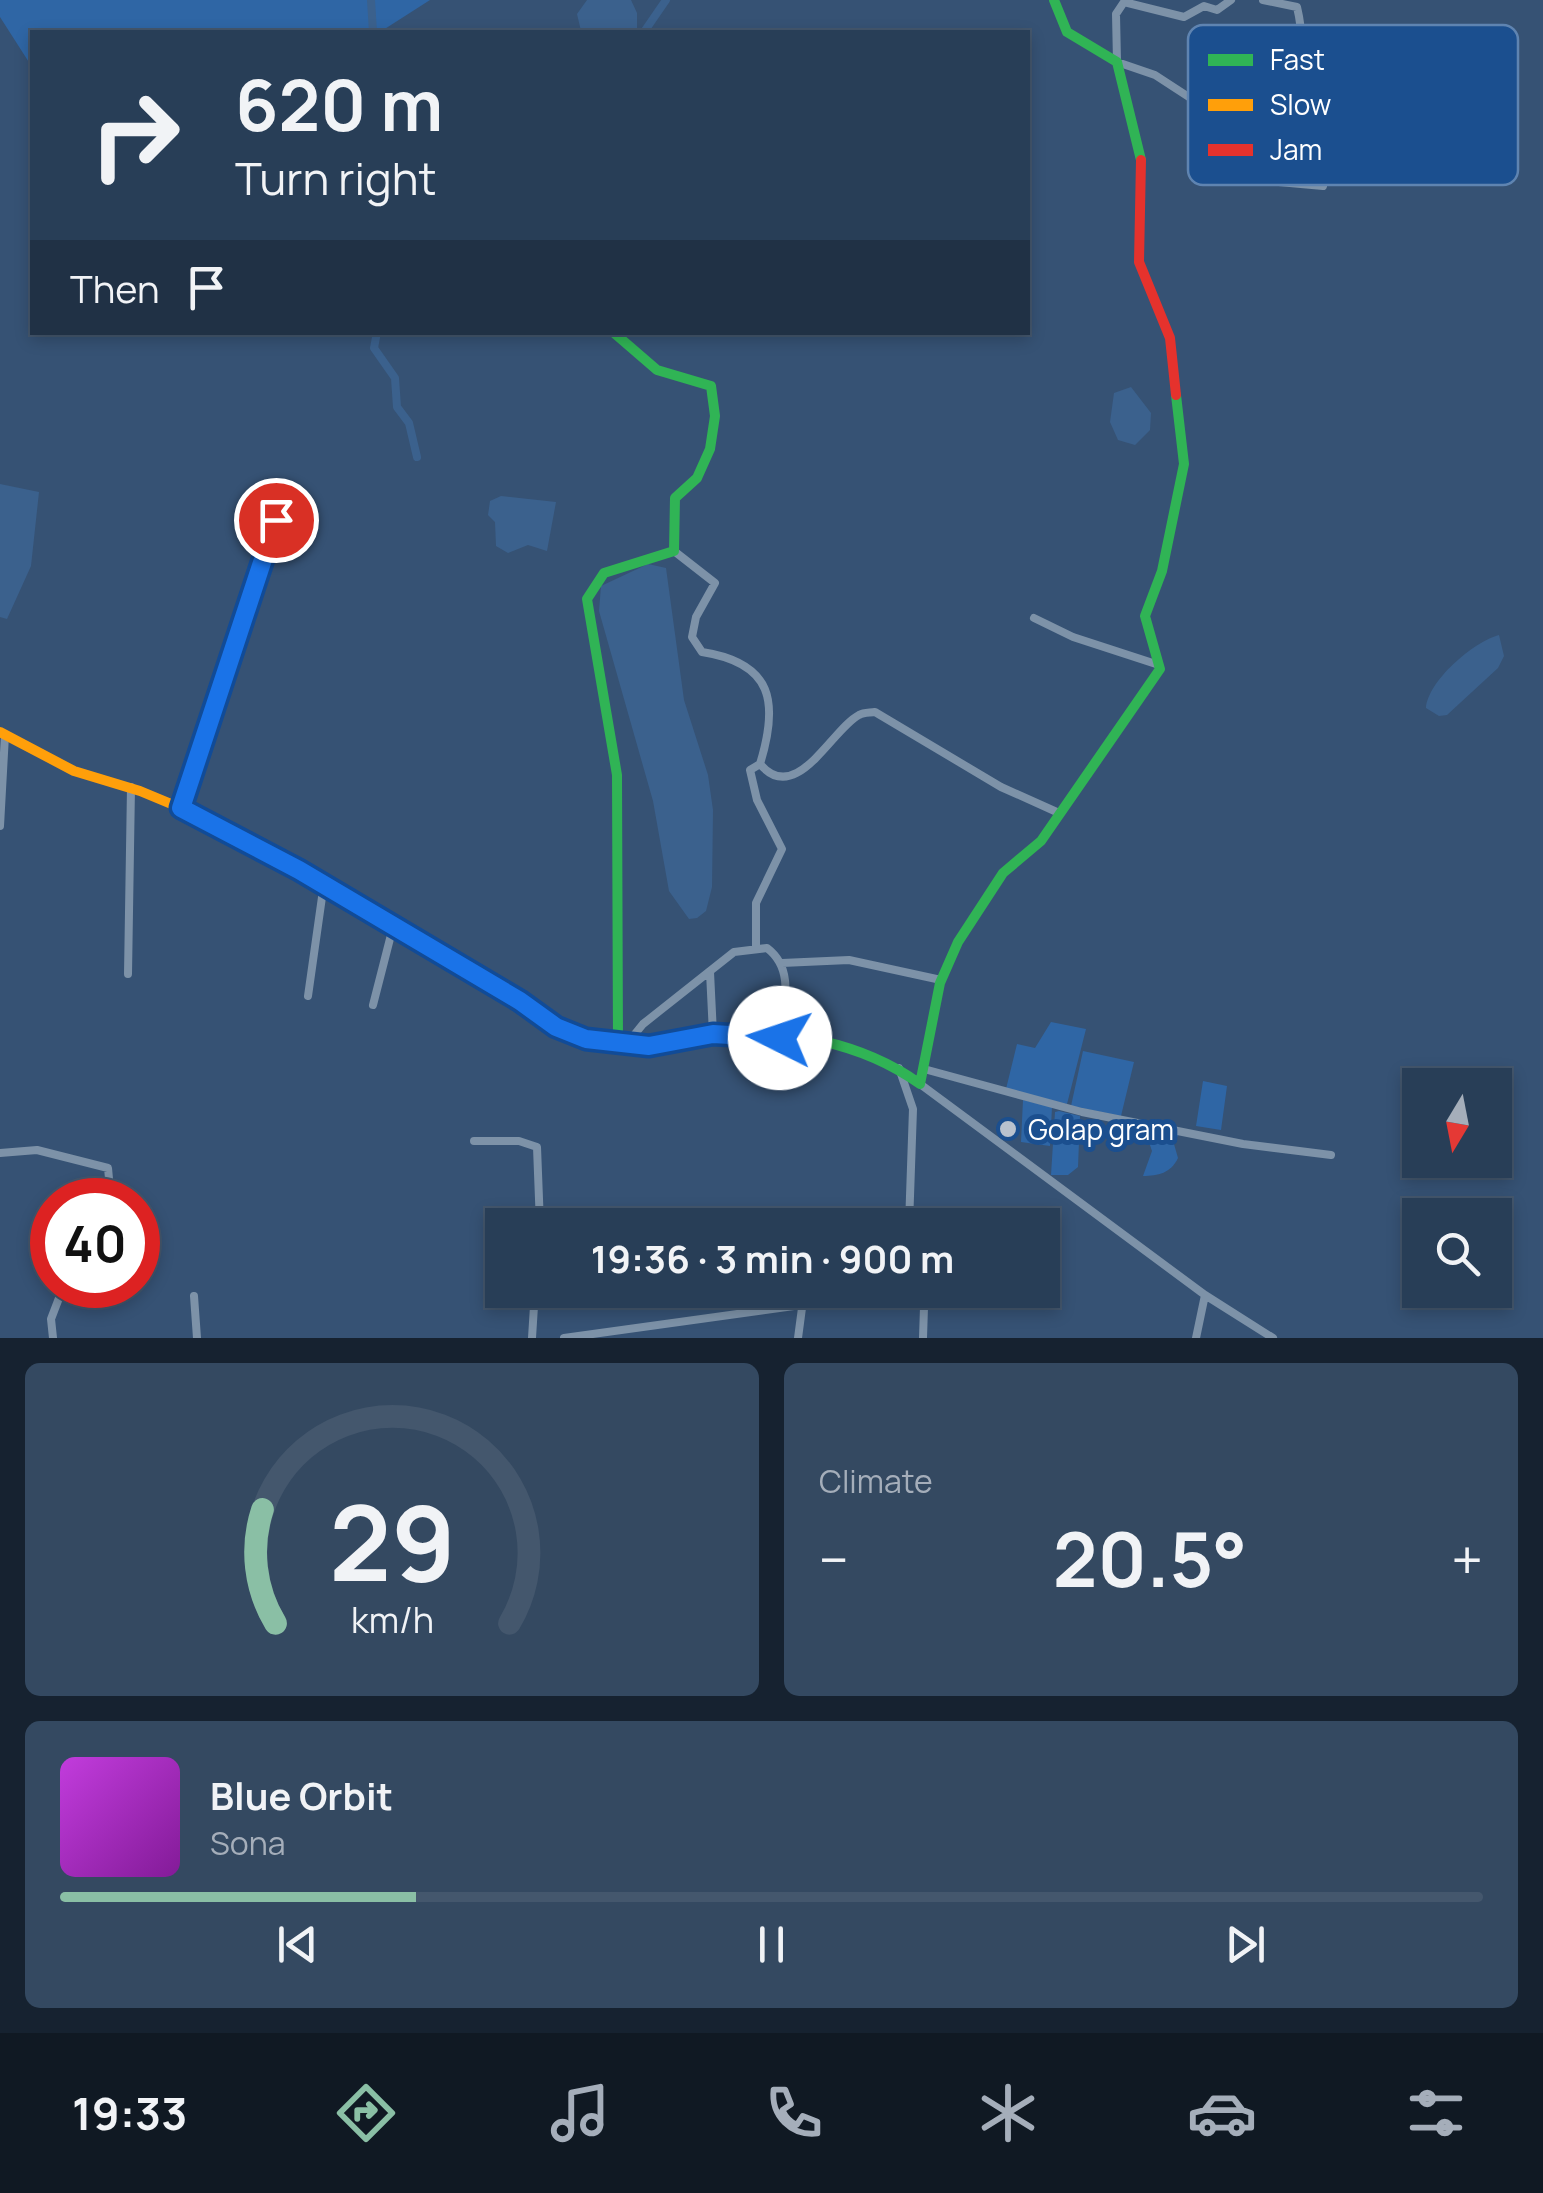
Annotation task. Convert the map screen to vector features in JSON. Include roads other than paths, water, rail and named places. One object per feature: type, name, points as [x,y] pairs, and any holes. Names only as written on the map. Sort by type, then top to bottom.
[{"type":"street","points":[[1054,0],[1054,12],[1072,39],[1156,76],[1188,97]]},
{"type":"street","points":[[920,1084],[941,980],[958,942],[1003,873],[1041,840],[1137,706],[1159,665],[1145,616],[1162,572],[1184,464],[1170,338],[1139,262],[1142,164],[1117,62],[1116,14],[1124,2],[1184,17],[1204,6],[1216,10],[1231,0]]},
{"type":"street","points":[[1263,0],[1295,3]]},
{"type":"street","points":[[616,335],[624,345],[650,358],[656,370],[711,386],[716,400],[706,465],[687,492],[675,498],[674,551]]},
{"type":"street","points":[[181,808],[287,485]]},
{"type":"street","points":[[674,551],[715,583],[696,617],[692,637],[702,652],[745,664],[768,694],[769,736],[760,764],[750,770],[757,800],[782,849],[756,903],[756,949]]},
{"type":"street","points":[[622,1045],[617,775],[587,599],[604,573],[674,551]]},
{"type":"street","points":[[1034,618],[1073,638],[1159,665]]},
{"type":"street","points":[[760,764],[777,778],[798,771],[816,759],[859,715],[875,712],[1002,787],[1059,813]]},
{"type":"street","points":[[0,826],[3,734],[74,771],[181,808],[324,884],[520,1001],[556,1027],[586,1039],[622,1045],[713,1034],[780,1038],[834,1045],[898,1068],[1205,1295],[1273,1338]]},
{"type":"street","points":[[128,974],[131,788]]},
{"type":"street","points":[[308,996],[324,884]]},
{"type":"street","points":[[373,1005],[393,927]]},
{"type":"street","points":[[622,1045],[734,952],[767,948],[782,963],[786,976],[780,1038]]},
{"type":"street","points":[[782,963],[848,960],[941,980]]},
{"type":"street","points":[[710,972],[713,1034]]},
{"type":"street","points":[[898,1068],[913,1109],[909,1208]]},
{"type":"street","points":[[924,1068],[1082,1112],[1243,1144],[1332,1155]]},
{"type":"street","points":[[474,1141],[520,1141],[537,1148],[539,1208]]},
{"type":"street","points":[[0,1153],[37,1150],[108,1168],[109,1178]]},
{"type":"street","points":[[1196,1338],[1205,1295]]},
{"type":"street","points":[[194,1296],[197,1338]]},
{"type":"street","points":[[53,1338],[50,1318],[54,1308]]},
{"type":"street","points":[[532,1338],[534,1308]]},
{"type":"street","points":[[564,1338],[794,1308]]},
{"type":"street","points":[[798,1338],[802,1308]]},
{"type":"street","points":[[922,1338],[924,1308]]},
{"type":"waterway","points":[[371,0],[373,30]]},
{"type":"waterway","points":[[645,30],[666,0]]},
{"type":"waterway","points":[[376,335],[374,348],[395,378],[397,407],[409,423],[417,457]]},
{"type":"place","name":"Golap gram","points":[[1008,1129]]}]
